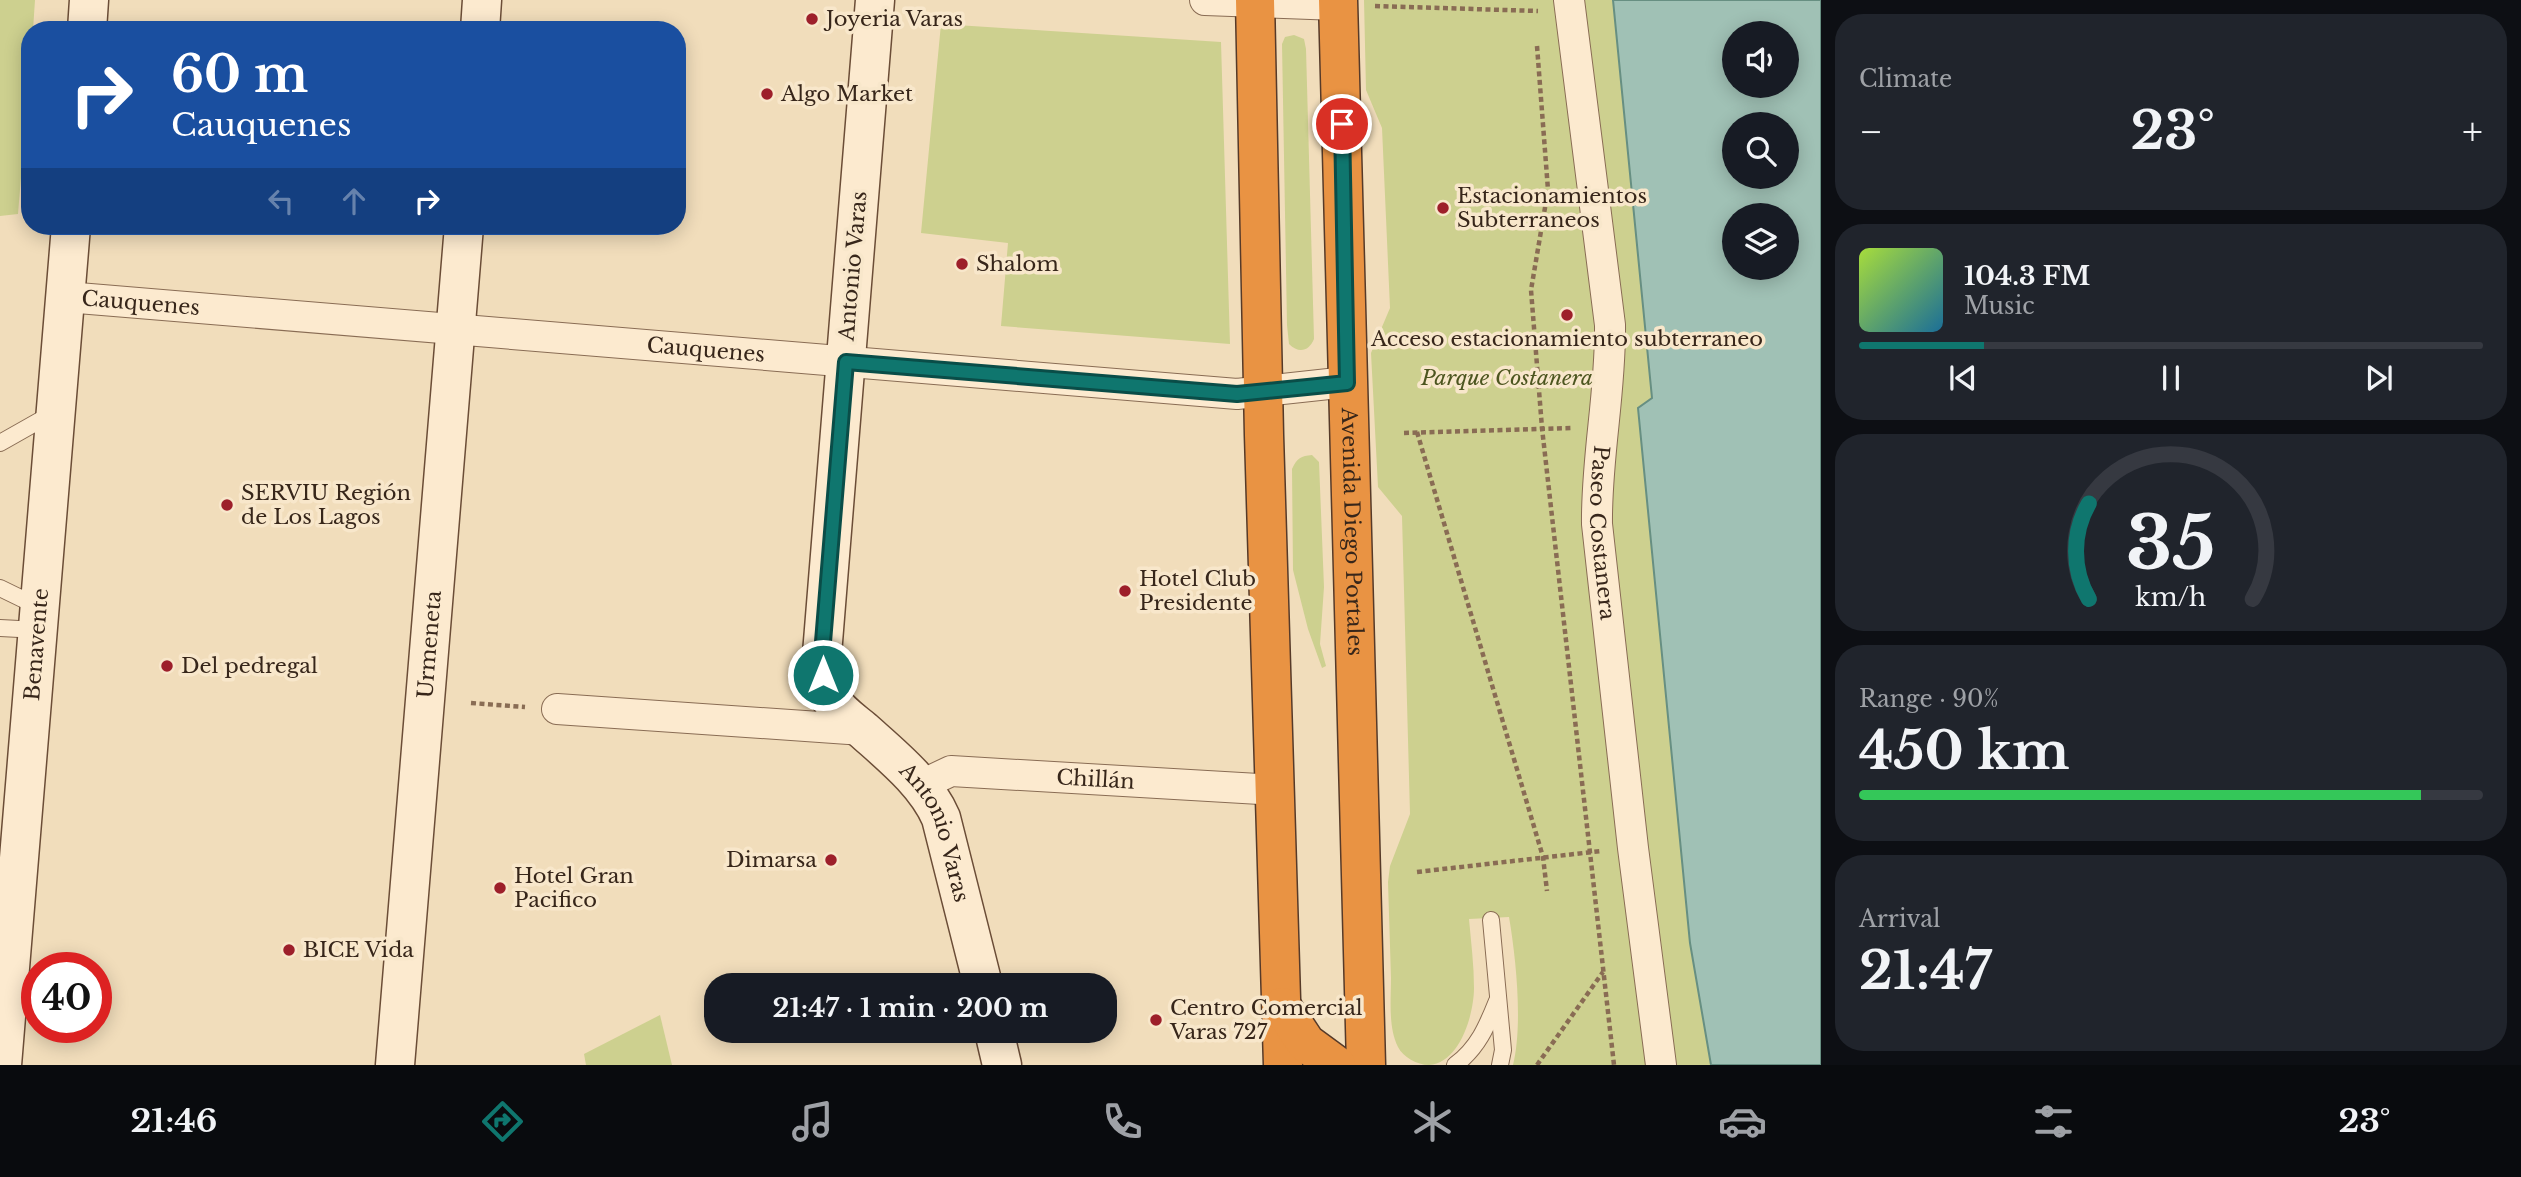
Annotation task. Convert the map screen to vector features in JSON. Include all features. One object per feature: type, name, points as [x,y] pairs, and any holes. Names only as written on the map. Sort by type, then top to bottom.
[{"type":"highway","points":[[1255,1],[1283,1065]]},
{"type":"highway","name":"Avenida Diego Portales","points":[[1338,3],[1366,1065]]},
{"type":"highway","points":[[1282,1007],[1306,1043],[1336,1065]]},
{"type":"main road","points":[[88,21],[89,0]]},
{"type":"main road","points":[[481,21],[482,0]]},
{"type":"main road","name":"Antonio Varas","points":[[875,0],[822,654],[823,675],[829,696],[835,704],[925,790],[941,818],[980,973]]},
{"type":"main road","name":"Benavente","points":[[2,1065],[70,235]]},
{"type":"main road","name":"Urmeneta","points":[[395,1065],[463,235]]},
{"type":"main road","points":[[997,1043],[1002,1065]]},
{"type":"street","points":[[1205,0],[1338,3]]},
{"type":"street","name":"Paseo Costanera","points":[[1570,6],[1610,325],[1610,356],[1596,485],[1597,524],[1633,848],[1661,1065]]},
{"type":"street","name":"Cauquenes","points":[[66,297],[1229,394],[1347,383]]},
{"type":"street","points":[[557,709],[863,730]]},
{"type":"street","name":"Chillán","points":[[925,790],[932,780],[951,771],[1275,790]]},
{"type":"lane","points":[[0,443],[55,411]]},
{"type":"lane","points":[[0,588],[39,618]]},
{"type":"lane","points":[[0,628],[39,618]]},
{"type":"lane","points":[[1492,920],[1503,1050],[1500,1065]]},
{"type":"lane","points":[[1455,1065],[1470,1054],[1484,1033],[1497,1001]]},
{"type":"path","points":[[1477,0],[1477,10]]},
{"type":"path","points":[[1338,3],[1477,10],[1570,6]]},
{"type":"path","points":[[1404,433],[1603,428]]},
{"type":"path","points":[[1417,432],[1543,857],[1546,891]]},
{"type":"path","points":[[471,703],[557,709]]},
{"type":"path","points":[[1417,872],[1633,848]]},
{"type":"path","points":[[1537,1065],[1603,972]]},
{"type":"green space","points":[[0,0],[35,0],[34,21],[21,21],[21,178],[18,214],[0,216]]},
{"type":"green space","name":"Parque Costanera","points":[[1364,0],[1613,0],[1652,399],[1638,409],[1690,943],[1711,1065],[1513,1065],[1518,1011],[1509,917],[1469,919],[1474,971],[1473,999],[1463,1036],[1449,1056],[1440,1062],[1420,1064],[1403,1054],[1395,1039],[1391,1013],[1388,882],[1390,866],[1410,814],[1402,516],[1378,487],[1371,353],[1390,308],[1382,128],[1366,90]]},
{"type":"green space","points":[[941,24],[1221,42],[1230,344],[1001,326],[1008,243],[921,233]]},
{"type":"green space","points":[[1294,35],[1304,39],[1306,49],[1314,339],[1303,350],[1289,344],[1287,325],[1282,44],[1285,37]]},
{"type":"green space","points":[[1312,455],[1319,462],[1324,587],[1320,644],[1326,666],[1322,668],[1308,629],[1293,570],[1292,469],[1300,458]]},
{"type":"green space","points":[[660,1015],[672,1065],[586,1065],[584,1054]]},
{"type":"water","points":[[1613,0],[1821,0],[1821,1065],[1711,1065],[1690,943],[1638,408],[1652,398]]},
{"type":"place","name":"Joyeria Varas","points":[[812,19]]},
{"type":"place","name":"Algo Market","points":[[767,94]]},
{"type":"place","name":"Estacionamientos Subterraneos","points":[[1443,208]]},
{"type":"place","name":"Shalom","points":[[962,264]]},
{"type":"place","name":"Acceso estacionamiento subterraneo","points":[[1567,315]]},
{"type":"place","name":"SERVIU Región de Los Lagos","points":[[227,505]]},
{"type":"place","name":"Hotel Club Presidente","points":[[1125,591]]},
{"type":"place","name":"Del pedregal","points":[[167,666]]},
{"type":"place","name":"Dimarsa","points":[[831,860]]},
{"type":"place","name":"Hotel Gran Pacifico","points":[[500,888]]},
{"type":"place","name":"BICE Vida","points":[[289,950]]},
{"type":"place","name":"Centro Comercial Varas 727","points":[[1156,1020]]},
{"type":"route","points":[[823,675],[822,654],[846,362],[1237,394],[1347,383],[1342,124]]}]
